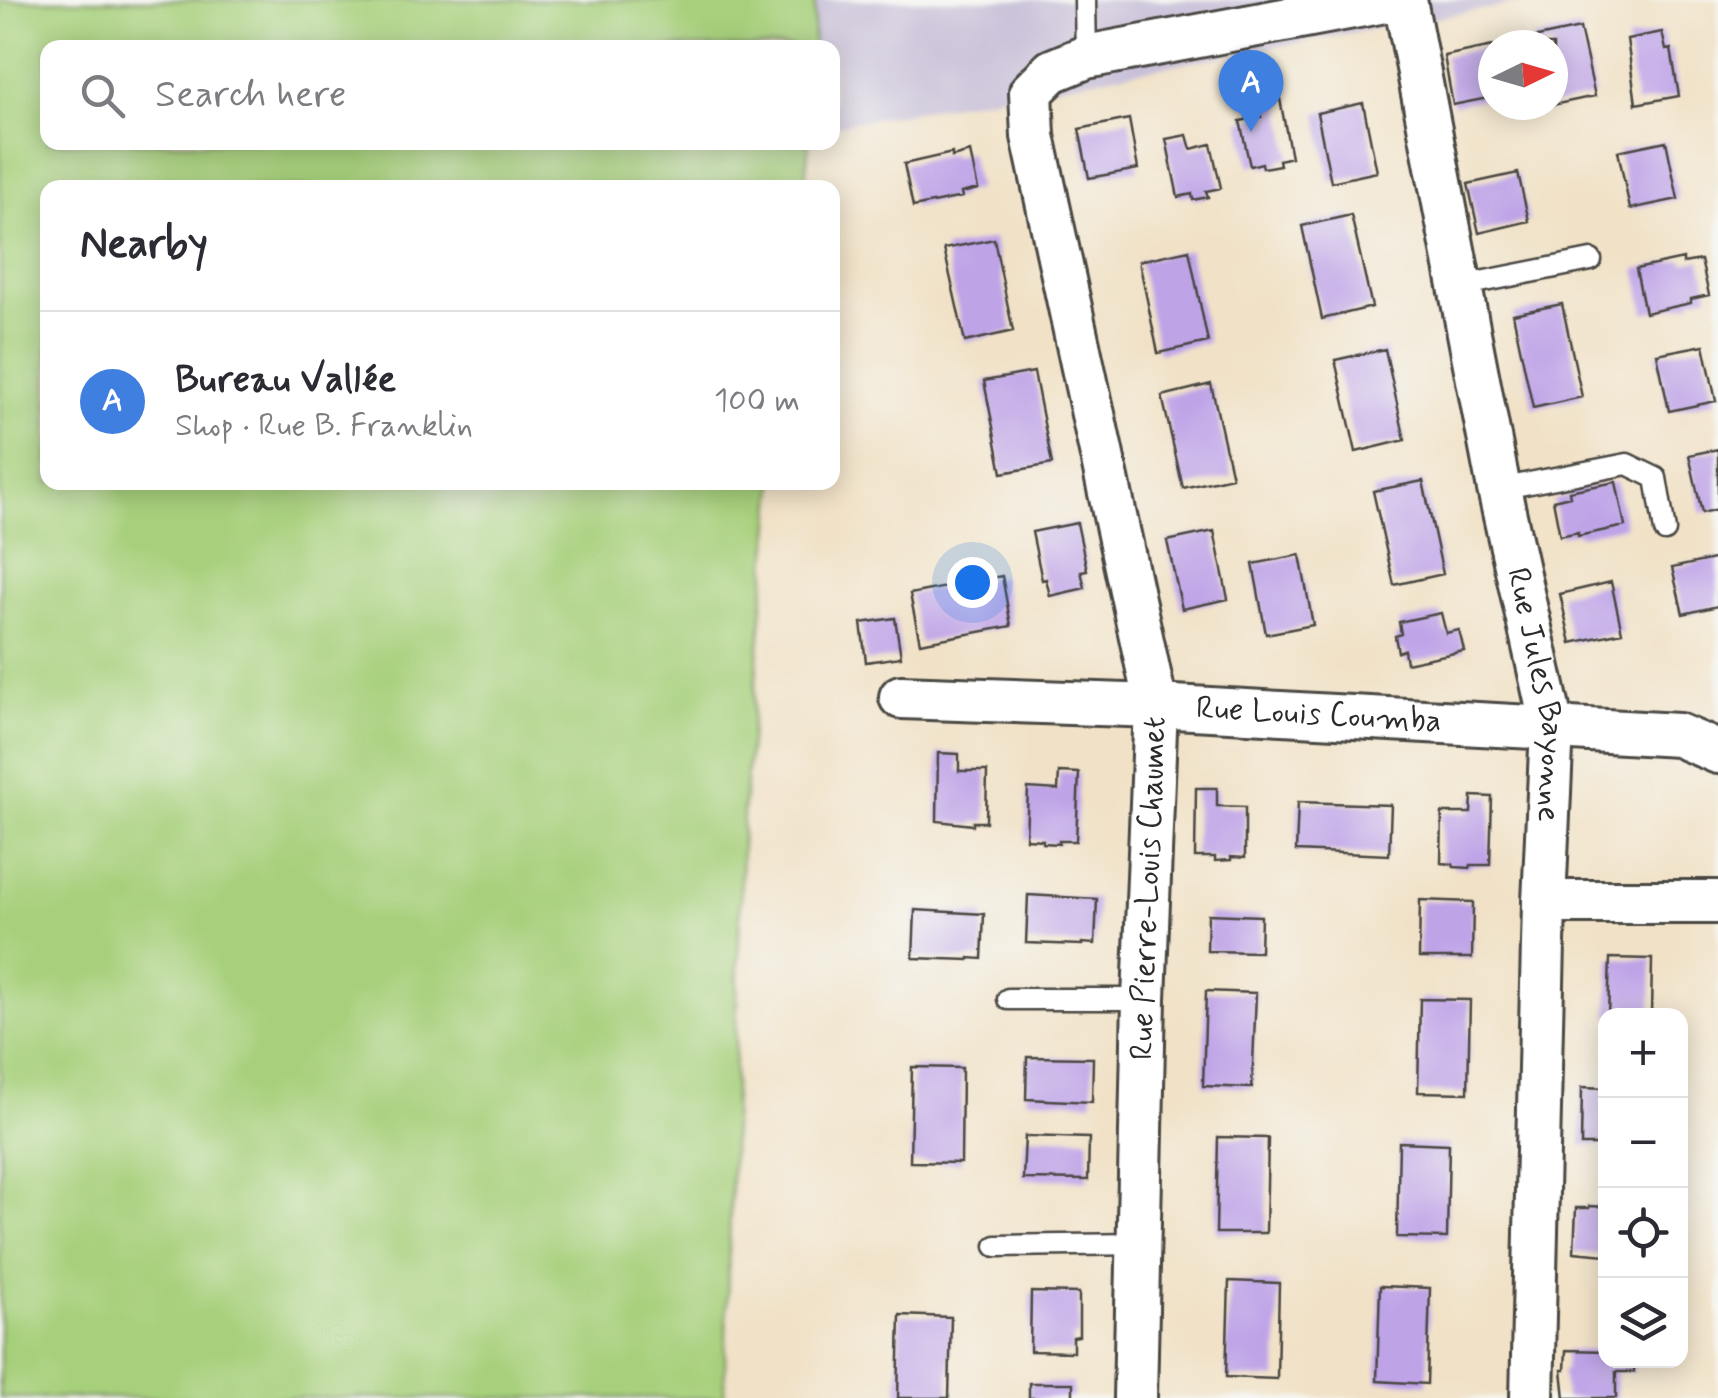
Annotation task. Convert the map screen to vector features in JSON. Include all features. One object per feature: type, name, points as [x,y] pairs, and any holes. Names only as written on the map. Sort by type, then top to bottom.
[{"type":"street","points":[[1086,58],[1390,0]]},
{"type":"street","name":"Rue Jules Bayonne","points":[[1404,0],[1499,488],[1552,727],[1532,1398]]},
{"type":"street","name":"Rue Pierre-Louis Chaumet","points":[[1086,58],[1052,71],[1031,92],[1034,136],[1156,706],[1144,999],[1135,1398]]},
{"type":"street","name":"Rue Louis Coumba","points":[[900,697],[1156,706],[1678,735],[1718,752]]},
{"type":"street","name":"Rue Louis Coumba","points":[[1678,735],[1718,719]]},
{"type":"street","points":[[1544,902],[1718,902]]},
{"type":"lane","points":[[1085,0],[1086,58]]},
{"type":"lane","points":[[1460,286],[1591,260]]},
{"type":"lane","points":[[1499,488],[1627,464],[1656,478],[1665,530]]},
{"type":"lane","points":[[1008,999],[1144,999]]},
{"type":"lane","points":[[996,1246],[1140,1244]]},
{"type":"shaded area","points":[[815,0],[1536,0],[840,125],[840,40],[813,40]]},
{"type":"green space","points":[[0,0],[815,0],[813,40],[40,40],[40,150],[808,150],[805,180],[40,180],[40,490],[774,490],[743,813],[724,1398],[0,1398]]},
{"type":"building","points":[[1580,28],[1595,96],[1568,102],[1568,31]]},
{"type":"building","points":[[1662,32],[1666,50],[1671,49],[1679,96],[1636,104],[1627,39]]},
{"type":"building","points":[[1478,49],[1478,100],[1453,105],[1444,56]]},
{"type":"building","points":[[1280,99],[1291,157],[1279,160],[1280,165],[1250,166],[1240,121],[1261,117],[1258,104]]},
{"type":"building","points":[[1363,103],[1377,172],[1331,182],[1317,113]]},
{"type":"building","points":[[1129,119],[1138,169],[1089,178],[1079,129]]},
{"type":"building","points":[[1187,135],[1191,149],[1211,144],[1221,188],[1206,191],[1208,197],[1178,197],[1166,139]]},
{"type":"building","points":[[1666,141],[1678,199],[1630,209],[1618,151]]},
{"type":"building","points":[[970,152],[978,189],[961,193],[962,197],[913,207],[904,164]]},
{"type":"building","points":[[1518,173],[1529,221],[1479,233],[1468,184]]},
{"type":"building","points":[[1351,215],[1372,307],[1322,319],[1302,226]]},
{"type":"building","points":[[994,239],[1013,331],[965,342],[944,249]]},
{"type":"building","points":[[1189,250],[1208,342],[1158,353],[1139,261]]},
{"type":"building","points":[[1683,259],[1683,263],[1701,260],[1709,295],[1645,313],[1636,269]]},
{"type":"building","points":[[1562,304],[1582,397],[1533,408],[1513,314]]},
{"type":"building","points":[[1704,345],[1716,401],[1669,411],[1657,354]]},
{"type":"building","points":[[1385,349],[1405,440],[1356,452],[1335,360]]},
{"type":"building","points":[[1034,372],[1052,464],[1002,473],[984,381]]},
{"type":"building","points":[[1211,384],[1232,477],[1183,488],[1162,396]]},
{"type":"building","points":[[1718,449],[1718,509],[1702,513],[1689,455]]},
{"type":"building","points":[[1423,481],[1443,574],[1394,585],[1373,491]]},
{"type":"building","points":[[1616,482],[1625,526],[1560,536],[1553,500],[1570,496],[1569,491]]},
{"type":"building","points":[[1077,523],[1087,570],[1081,571],[1085,588],[1050,596],[1046,579],[1042,580],[1032,532]]},
{"type":"building","points":[[1214,531],[1228,599],[1182,609],[1167,541]]},
{"type":"building","points":[[1300,555],[1313,625],[1266,634],[1253,564]]},
{"type":"building","points":[[1718,558],[1718,606],[1683,614],[1672,568]]},
{"type":"building","points":[[1002,576],[1011,626],[920,643],[910,594]]},
{"type":"building","points":[[1611,582],[1622,632],[1571,643],[1560,594]]},
{"type":"building","points":[[1441,613],[1446,633],[1459,630],[1464,651],[1406,663],[1404,650],[1398,652],[1395,636],[1401,634],[1399,622]]},
{"type":"building","points":[[895,618],[901,657],[866,662],[861,623]]},
{"type":"building","points":[[938,753],[959,754],[959,771],[987,771],[986,822],[973,825],[937,821]]},
{"type":"building","points":[[1059,772],[1079,773],[1076,841],[1059,844],[1026,839],[1028,788],[1058,790]]},
{"type":"building","points":[[1196,788],[1217,788],[1217,806],[1245,807],[1245,858],[1215,861],[1215,857],[1195,857]]},
{"type":"building","points":[[1472,796],[1492,797],[1490,865],[1470,868],[1441,863],[1442,813],[1471,813]]},
{"type":"building","points":[[1298,802],[1391,805],[1389,855],[1296,851]]},
{"type":"building","points":[[1028,895],[1097,899],[1095,944],[1026,943]]},
{"type":"building","points":[[1420,900],[1473,902],[1472,958],[1419,958]]},
{"type":"building","points":[[915,910],[984,914],[982,959],[913,958]]},
{"type":"building","points":[[1208,914],[1261,916],[1260,952],[1207,951]]},
{"type":"building","points":[[1610,958],[1652,959],[1651,1008],[1608,1008]]},
{"type":"building","points":[[1206,991],[1256,993],[1252,1088],[1203,1086]]},
{"type":"building","points":[[1420,999],[1470,1000],[1468,1093],[1418,1092]]},
{"type":"building","points":[[1027,1057],[1093,1058],[1092,1102],[1026,1099]]},
{"type":"building","points":[[912,1067],[962,1068],[961,1163],[910,1162]]},
{"type":"building","points":[[1582,1087],[1598,1088],[1598,1145],[1581,1145]]},
{"type":"building","points":[[1025,1136],[1089,1138],[1088,1180],[1023,1179]]},
{"type":"building","points":[[1218,1137],[1268,1138],[1266,1233],[1216,1233]]},
{"type":"building","points":[[1399,1142],[1449,1144],[1447,1238],[1397,1237]]},
{"type":"building","points":[[1598,1207],[1598,1254],[1574,1252],[1576,1208]]},
{"type":"building","points":[[1229,1281],[1279,1283],[1277,1379],[1226,1377]]},
{"type":"building","points":[[1380,1286],[1430,1288],[1427,1384],[1377,1381]]},
{"type":"building","points":[[1031,1292],[1079,1293],[1079,1336],[1073,1337],[1073,1352],[1030,1351]]},
{"type":"building","points":[[900,1315],[951,1317],[949,1398],[898,1398]]},
{"type":"building","points":[[1566,1350],[1598,1351],[1598,1368],[1634,1368],[1634,1372],[1616,1372],[1616,1398],[1565,1398]]},
{"type":"building","points":[[1029,1383],[1073,1383],[1073,1398],[1029,1398]]},
{"type":"place","name":"Bureau Vallée","points":[[1251,132]]}]
